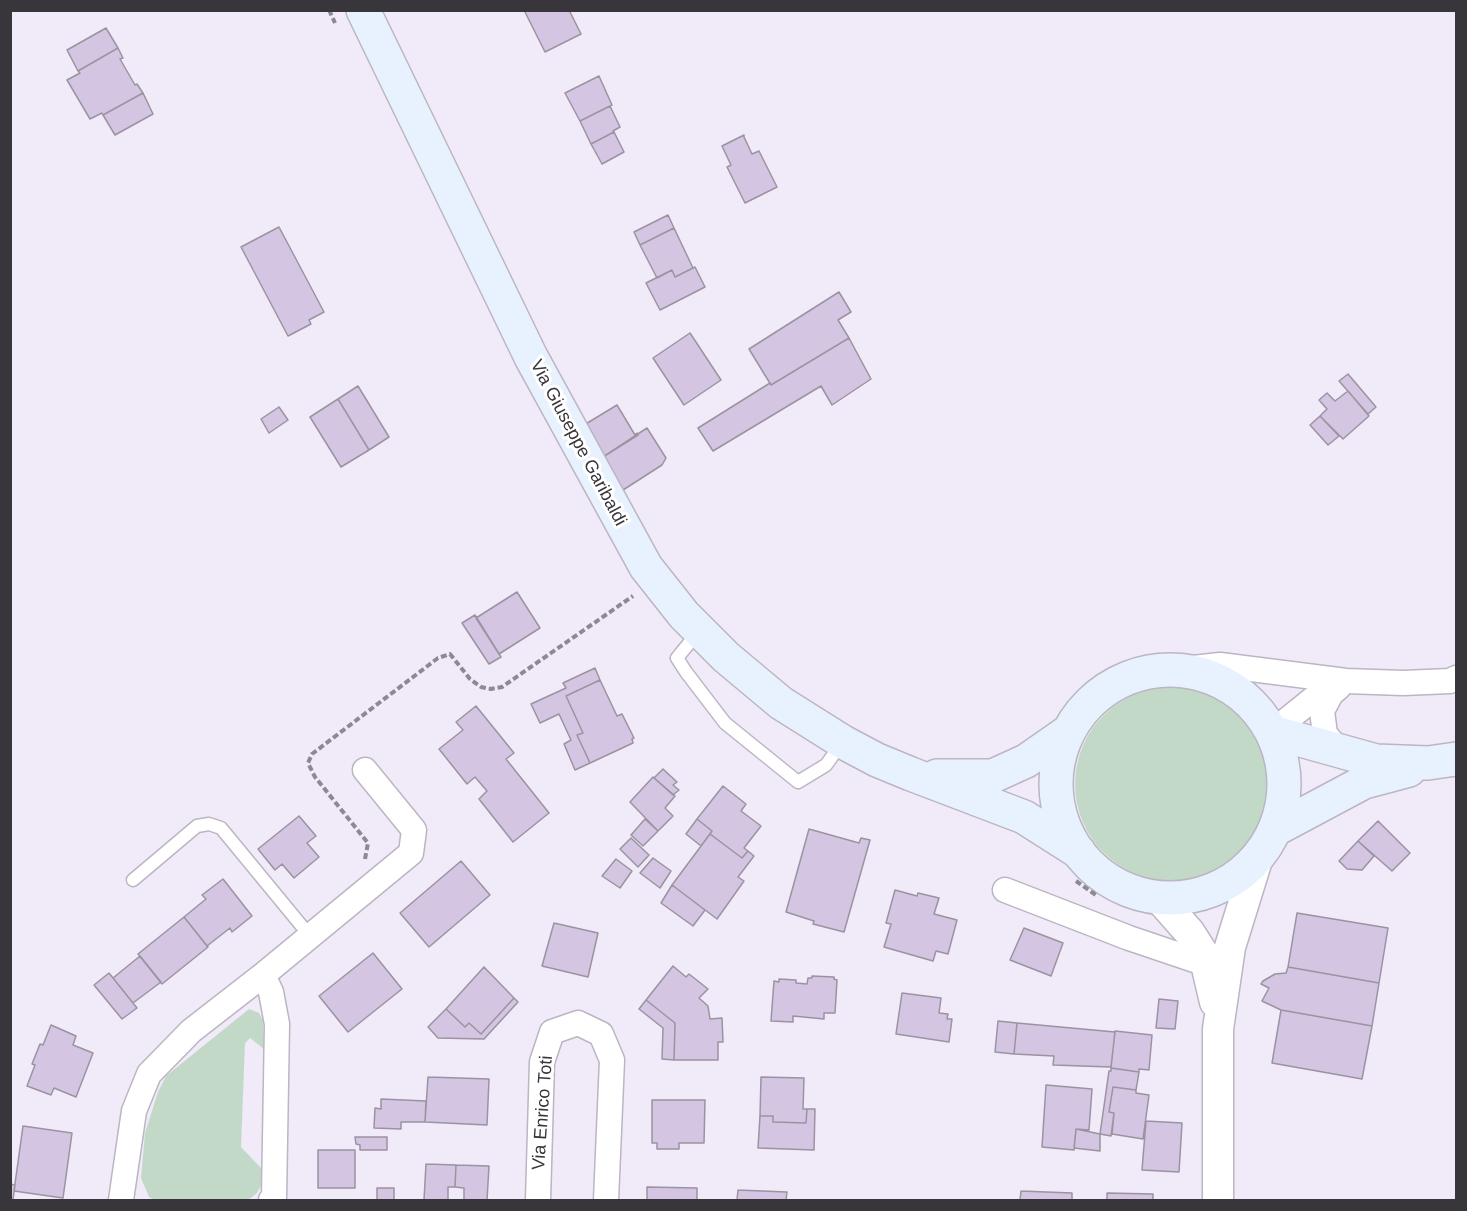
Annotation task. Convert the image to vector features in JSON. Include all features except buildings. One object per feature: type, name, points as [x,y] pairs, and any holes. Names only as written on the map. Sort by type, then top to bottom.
[{"type":"main road","name":"Via Giuseppe Garibaldi","points":[[351,21],[613,509],[646,567],[684,615],[726,657],[781,704],[877,760],[1024,817],[1074,864]]},
{"type":"main road","points":[[1174,670],[1204,675],[1232,688],[1255,707],[1272,732],[1283,764],[1284,797],[1276,829],[1257,860],[1229,883],[1196,896],[1160,898],[1129,891],[1101,875],[1074,864],[1056,793],[1059,761],[1069,731],[1088,705],[1113,685],[1143,673],[1174,670]]},
{"type":"main road","name":"Via Giuseppe Garibaldi","points":[[911,774],[957,777],[993,776],[1026,761],[1069,731]]},
{"type":"main road","points":[[1272,732],[1376,760],[1442,761]]},
{"type":"main road","points":[[1276,829],[1364,782],[1442,761]]},
{"type":"street","points":[[1174,670],[1220,666],[1346,681],[1403,683],[1450,681],[1456,678]]},
{"type":"street","points":[[1272,732],[1324,690],[1346,681]]},
{"type":"street","points":[[1340,752],[1325,734],[1322,711],[1331,694],[1346,681]]},
{"type":"street","points":[[121,1200],[134,1111],[149,1074],[191,1031],[411,853],[414,830],[364,770]]},
{"type":"street","points":[[1218,1200],[1218,1029],[1213,992],[1216,965],[1230,946],[1257,860]]},
{"type":"street","points":[[1005,890],[1108,930],[1216,965]]},
{"type":"street","points":[[1160,898],[1190,933],[1204,956],[1216,965]]},
{"type":"street","points":[[263,975],[271,992],[277,1024],[274,1198],[272,1200]]},
{"type":"street","name":"Via Enrico Toti","points":[[538,1200],[542,1062],[552,1032],[578,1023],[601,1034],[612,1060],[606,1200]]},
{"type":"lane","points":[[700,630],[677,658],[686,672],[725,723],[798,782],[826,765],[843,742]]},
{"type":"lane","points":[[133,880],[197,826],[209,824],[221,828],[310,936]]},
{"type":"path","points":[[328,10],[351,21]]},
{"type":"path","points":[[365,865],[368,843],[315,777],[308,763],[312,754],[438,658],[450,654],[470,680],[481,687],[491,689],[502,687],[634,595],[642,604]]},
{"type":"path","points":[[1074,864],[1086,890],[1103,900]]},
{"type":"green space","points":[[1172,687],[1209,694],[1226,703],[1241,715],[1253,730],[1262,747],[1269,784],[1262,821],[1253,838],[1241,853],[1226,865],[1209,874],[1172,881],[1135,874],[1118,865],[1103,853],[1091,838],[1082,821],[1075,784],[1082,747],[1091,730],[1103,715],[1118,703],[1135,694]]},
{"type":"green space","points":[[249,1009],[259,1013],[263,1020],[264,1049],[250,1038],[245,1043],[241,1147],[261,1168],[263,1182],[257,1193],[248,1200],[155,1200],[149,1197],[141,1178],[145,1133],[158,1092],[166,1076]]}]
